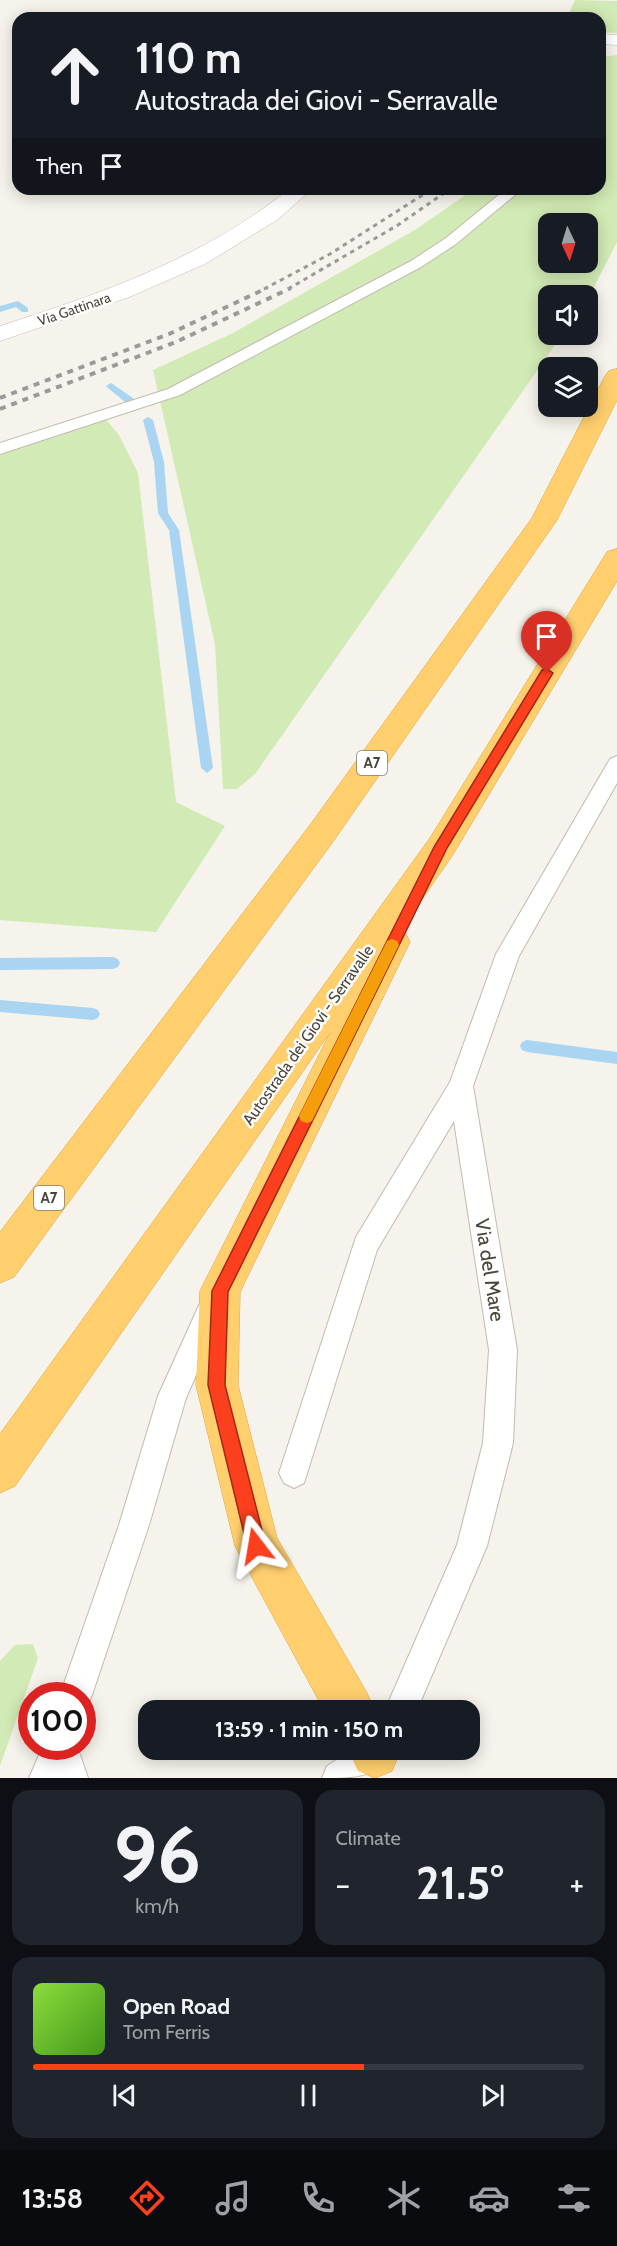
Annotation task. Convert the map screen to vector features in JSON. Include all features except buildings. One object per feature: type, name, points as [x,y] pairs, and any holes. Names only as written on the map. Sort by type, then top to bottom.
[{"type":"highway","name":"A7","points":[[0,1264],[321,834],[544,520],[617,376]]},
{"type":"highway","name":"Autostrada dei Giovi - Serravalle","points":[[0,1471],[441,847],[617,558]]},
{"type":"highway","points":[[344,1700],[256,1546],[217,1385],[220,1291],[441,847]]},
{"type":"street","name":"Via Gattinara","points":[[0,334],[94,303],[148,282],[234,238],[294,195]]},
{"type":"lane","points":[[0,449],[174,392],[416,264],[451,241],[508,195]]},
{"type":"lane","name":"Via del Mare","points":[[405,1700],[472,1546],[498,1443],[503,1350],[461,1086],[508,954],[617,764]]},
{"type":"lane","points":[[294,1473],[365,1246],[461,1086]]},
{"type":"lane","points":[[80,1682],[134,1525],[172,1396],[220,1291]]},
{"type":"lane","points":[[46,1778],[54,1760]]},
{"type":"lane","points":[[52,1778],[56,1760]]},
{"type":"lane","points":[[65,1760],[71,1778]]},
{"type":"green space","points":[[575,0],[617,1],[617,33],[606,32],[606,12],[570,12]]},
{"type":"green space","points":[[617,55],[617,242],[595,285],[538,285],[538,345],[555,345],[547,357],[538,357],[538,369],[255,774],[237,789],[223,789],[215,644],[153,370],[233,333],[415,230],[465,195],[606,195],[606,56]]},
{"type":"green space","points":[[103,416],[119,435],[138,473],[176,802],[225,826],[156,932],[0,920],[0,449]]},
{"type":"green space","points":[[33,1644],[38,1658],[30,1682],[18,1682],[18,1715],[0,1766],[0,1661],[15,1645]]},
{"type":"waterway","points":[[0,309],[18,304],[25,310]]},
{"type":"waterway","points":[[111,386],[129,400]]},
{"type":"waterway","points":[[148,420],[159,462],[163,513],[174,530],[207,768]]},
{"type":"waterway","points":[[0,964],[113,963]]},
{"type":"waterway","points":[[0,1006],[93,1014]]},
{"type":"waterway","points":[[527,1046],[617,1058]]},
{"type":"railway","points":[[264,289],[330,254],[423,195]]},
{"type":"railway","points":[[288,289],[398,225],[441,195]]},
{"type":"railway","points":[[0,398],[169,334],[267,288]]},
{"type":"railway","points":[[0,409],[176,342],[291,288]]},
{"type":"slow traffic","points":[[307,1116],[392,945]]},
{"type":"route","points":[[256,1546],[217,1385],[220,1291],[441,847],[547,673]]}]
